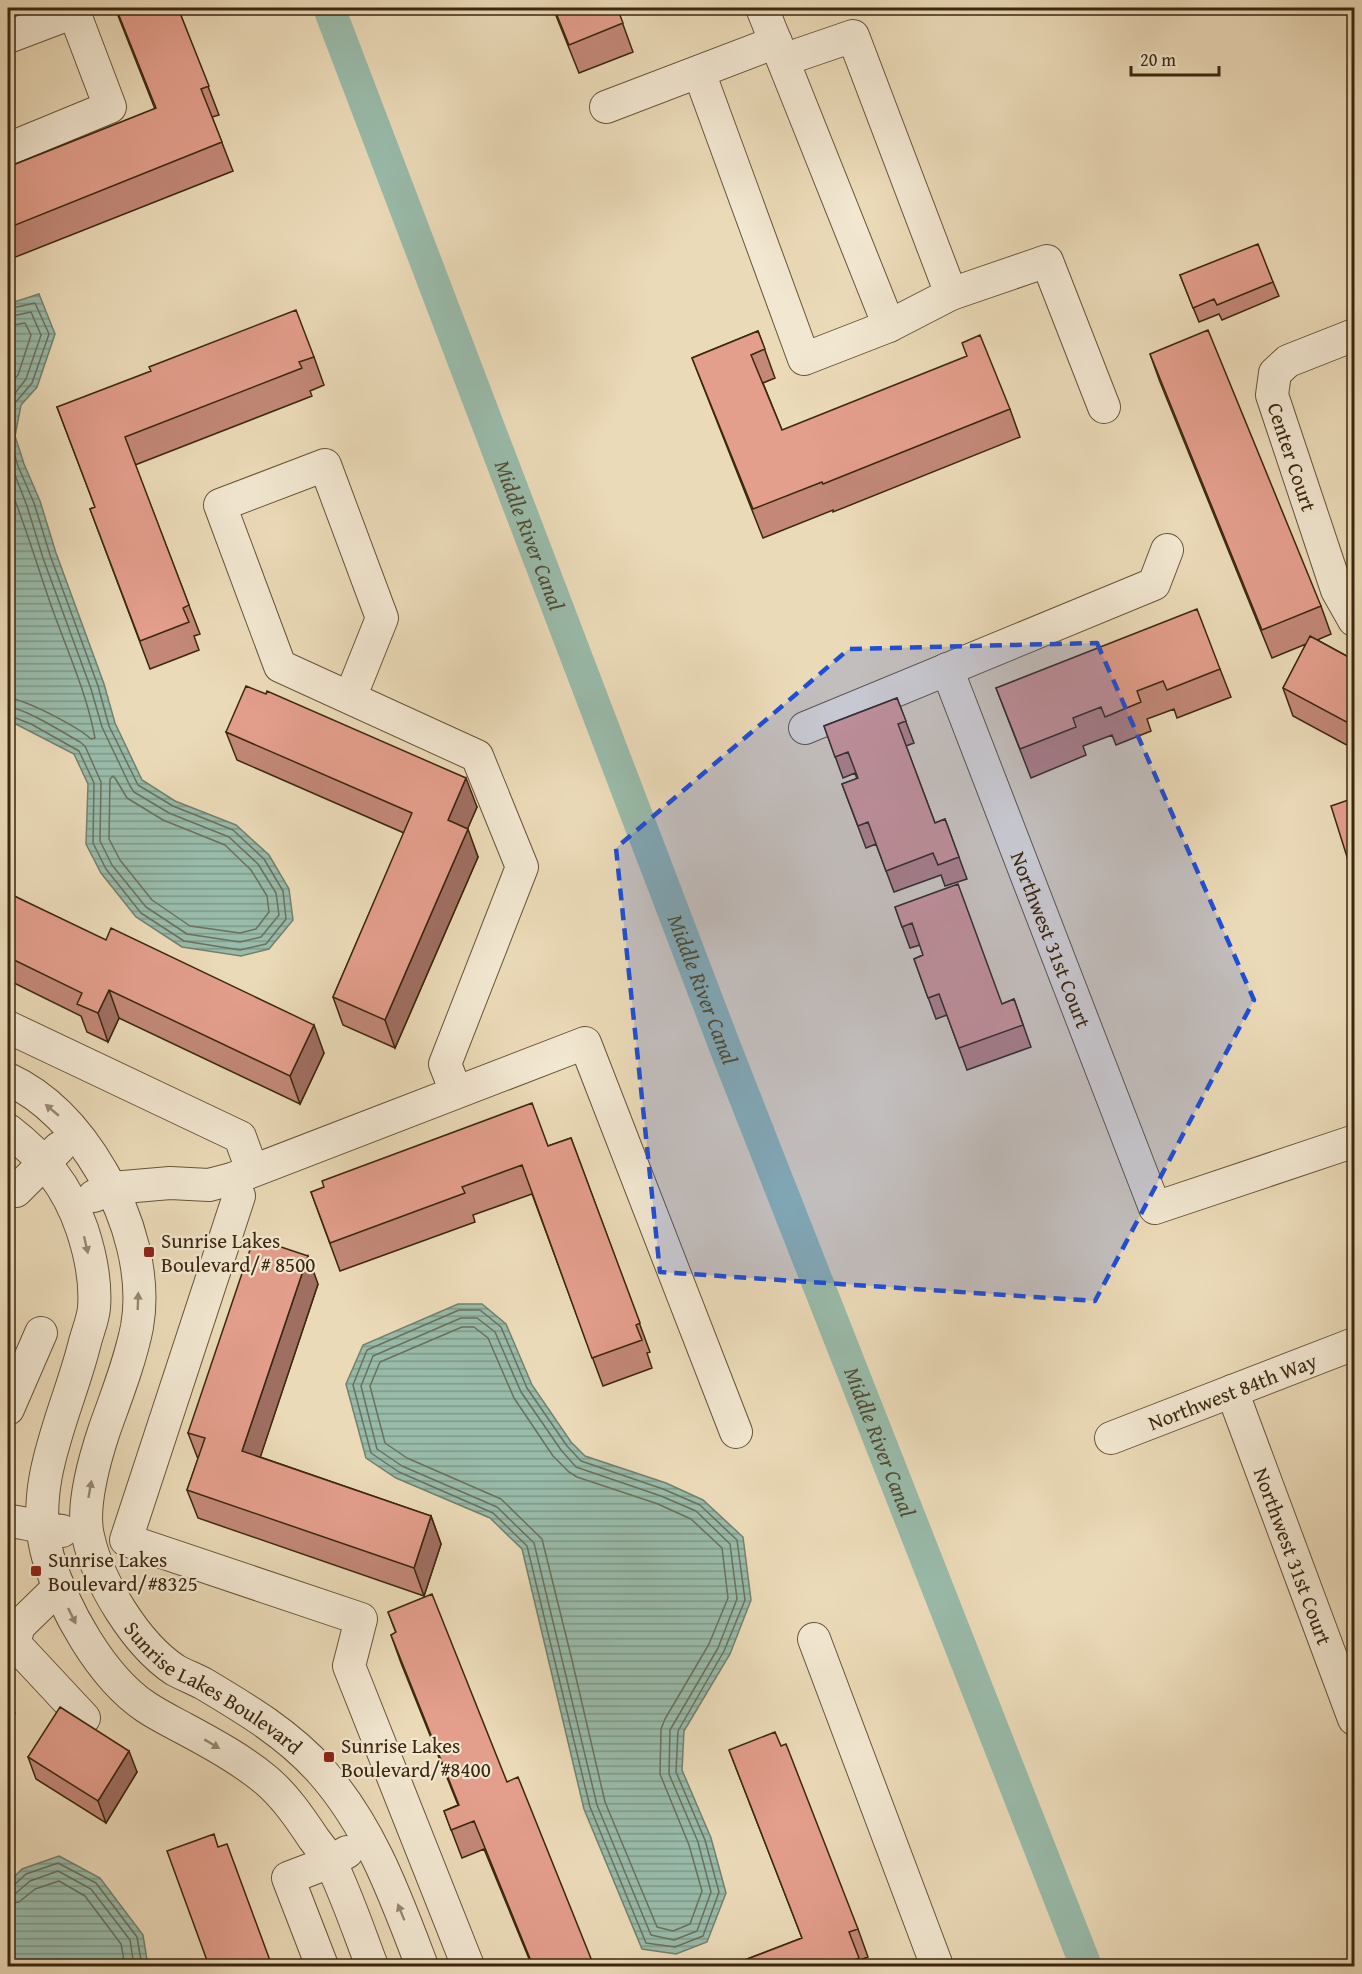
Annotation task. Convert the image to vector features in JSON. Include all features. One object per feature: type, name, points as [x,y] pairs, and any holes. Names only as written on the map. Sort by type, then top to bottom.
[{"type":"street","points":[[762,8],[889,326]]},
{"type":"street","points":[[8,37],[74,12],[110,107],[8,149]]},
{"type":"street","points":[[606,107],[699,72],[779,51],[854,36],[951,294]]},
{"type":"street","points":[[699,72],[804,359],[889,326],[951,294],[1047,261],[1104,407]]},
{"type":"street","name":"Center Court","points":[[1354,335],[1288,361],[1275,373],[1272,395],[1337,590],[1354,620]]},
{"type":"street","points":[[350,698],[382,618],[325,465],[220,505],[280,666],[350,698],[477,756],[522,867],[445,1064],[456,1092]]},
{"type":"street","points":[[805,728],[1154,584],[1167,550]]},
{"type":"street","name":"Northwest 31st Court","points":[[948,669],[1155,1208],[1354,1142]]},
{"type":"street","points":[[8,1027],[240,1137],[242,1174],[239,1196],[126,1540]]},
{"type":"street","points":[[74,1205],[112,1188],[170,1183],[209,1185],[585,1043],[736,1432]]},
{"type":"street","name":"Sunrise Lakes Boulevard","points":[[8,1079],[21,1085],[58,1114],[88,1147],[112,1188],[125,1218],[134,1253],[138,1286],[137,1326],[122,1379],[95,1457],[88,1497],[87,1534],[95,1560],[125,1619],[153,1651],[175,1669],[201,1682],[290,1739],[321,1771],[350,1808],[369,1840],[422,1966]]},
{"type":"street","points":[[8,1130],[29,1146],[55,1175],[74,1205],[93,1275],[94,1309],[79,1367],[57,1428],[43,1492],[44,1529],[48,1556],[59,1587],[83,1637],[114,1679],[144,1707],[233,1757],[267,1781],[293,1809],[330,1862],[372,1966]]},
{"type":"street","points":[[10,1192],[75,1132]]},
{"type":"street","points":[[8,1409],[41,1333]]},
{"type":"street","name":"Northwest 84th Way","points":[[1112,1437],[1354,1344]]},
{"type":"street","name":"Northwest 31st Court","points":[[1232,1391],[1354,1719]]},
{"type":"street","points":[[8,1521],[21,1522],[44,1529],[126,1540],[362,1619],[349,1666],[468,1966]]},
{"type":"street","points":[[59,1587],[19,1626],[14,1643],[84,1718]]},
{"type":"street","points":[[814,1639],[937,1966]]},
{"type":"street","points":[[321,1966],[288,1878],[330,1862],[369,1840]]},
{"type":"highlighted area","points":[[1097,643],[1254,1000],[1095,1301],[660,1272],[616,848],[849,649]]},
{"type":"water","points":[[39,294],[55,334],[37,387],[21,405],[15,436],[24,464],[40,501],[56,553],[104,684],[115,723],[142,780],[175,801],[236,825],[269,855],[289,889],[293,920],[269,949],[241,956],[182,947],[136,917],[101,873],[86,844],[88,784],[74,754],[8,720],[8,304]]},
{"type":"water","points":[[458,1304],[482,1304],[506,1324],[532,1385],[571,1442],[585,1456],[666,1483],[703,1500],[743,1537],[751,1600],[730,1654],[684,1731],[682,1770],[711,1838],[726,1893],[707,1942],[676,1954],[642,1949],[584,1809],[522,1549],[490,1518],[396,1478],[366,1458],[346,1384],[363,1345]]},
{"type":"water","points":[[59,1856],[100,1878],[143,1935],[148,1966],[8,1966],[8,1883],[22,1869]]},
{"type":"building","points":[[116,8],[178,8],[209,86],[201,89],[222,142],[8,228],[8,167],[156,108]]},
{"type":"building","points":[[554,8],[617,8],[623,23],[569,45]]},
{"type":"building","points":[[1258,244],[1273,282],[1217,305],[1214,299],[1193,308],[1180,275]]},
{"type":"building","points":[[296,310],[314,357],[299,362],[302,368],[125,437],[189,605],[183,608],[189,622],[140,641],[90,509],[95,507],[57,407],[151,371],[149,367]]},
{"type":"building","points":[[1208,330],[1321,606],[1262,630],[1150,354]]},
{"type":"building","points":[[758,331],[765,349],[751,355],[782,430],[967,356],[962,343],[980,335],[1010,409],[823,484],[822,482],[753,509],[692,358]]},
{"type":"building","points":[[1197,609],[1220,669],[1167,690],[1163,681],[1137,691],[1141,702],[1105,717],[1101,707],[1073,718],[1076,727],[1020,749],[996,688]]},
{"type":"building","points":[[1310,636],[1354,660],[1354,726],[1283,688]]},
{"type":"building","points":[[246,686],[266,694],[267,691],[466,778],[448,820],[468,829],[385,1020],[333,997],[412,813],[226,732]]},
{"type":"building","points":[[897,698],[906,721],[898,724],[935,823],[945,819],[959,857],[938,865],[933,853],[886,871],[868,822],[858,826],[842,784],[858,778],[848,752],[835,757],[824,726]]},
{"type":"building","points":[[1354,798],[1354,879],[1331,806]]},
{"type":"building","points":[[958,884],[1002,1004],[1014,999],[1023,1025],[959,1048],[939,994],[928,998],[914,959],[923,955],[912,923],[902,927],[895,907]]},
{"type":"building","points":[[8,893],[106,940],[111,928],[314,1025],[290,1076],[109,990],[98,1013],[77,1004],[82,993],[8,957]]},
{"type":"building","points":[[532,1103],[548,1146],[571,1138],[640,1323],[636,1325],[642,1340],[592,1358],[522,1165],[462,1187],[465,1193],[330,1243],[311,1192],[324,1187],[322,1181]]},
{"type":"building","points":[[254,1238],[308,1256],[242,1451],[431,1516],[414,1568],[187,1490],[205,1438],[188,1433]]},
{"type":"building","points":[[432,1594],[507,1782],[518,1777],[594,1966],[533,1966],[474,1821],[451,1830],[444,1811],[459,1805],[391,1635],[396,1632],[388,1612]]},
{"type":"building","points":[[60,1707],[129,1751],[98,1801],[28,1757]]},
{"type":"building","points":[[775,1732],[781,1746],[786,1744],[858,1929],[849,1932],[859,1958],[837,1966],[729,1966],[802,1938],[729,1750]]},
{"type":"building","points":[[214,1834],[218,1847],[227,1844],[272,1966],[209,1966],[167,1851]]},
{"type":"waterway","name":"Middle River Canal","points":[[329,8],[725,1047],[1086,1966]]},
{"type":"place","name":"Sunrise Lakes Boulevard/# 8500","points":[[149,1252]]},
{"type":"place","name":"Sunrise Lakes Boulevard/#8325","points":[[36,1571]]},
{"type":"place","name":"Sunrise Lakes Boulevard/#8400","points":[[329,1757]]}]
